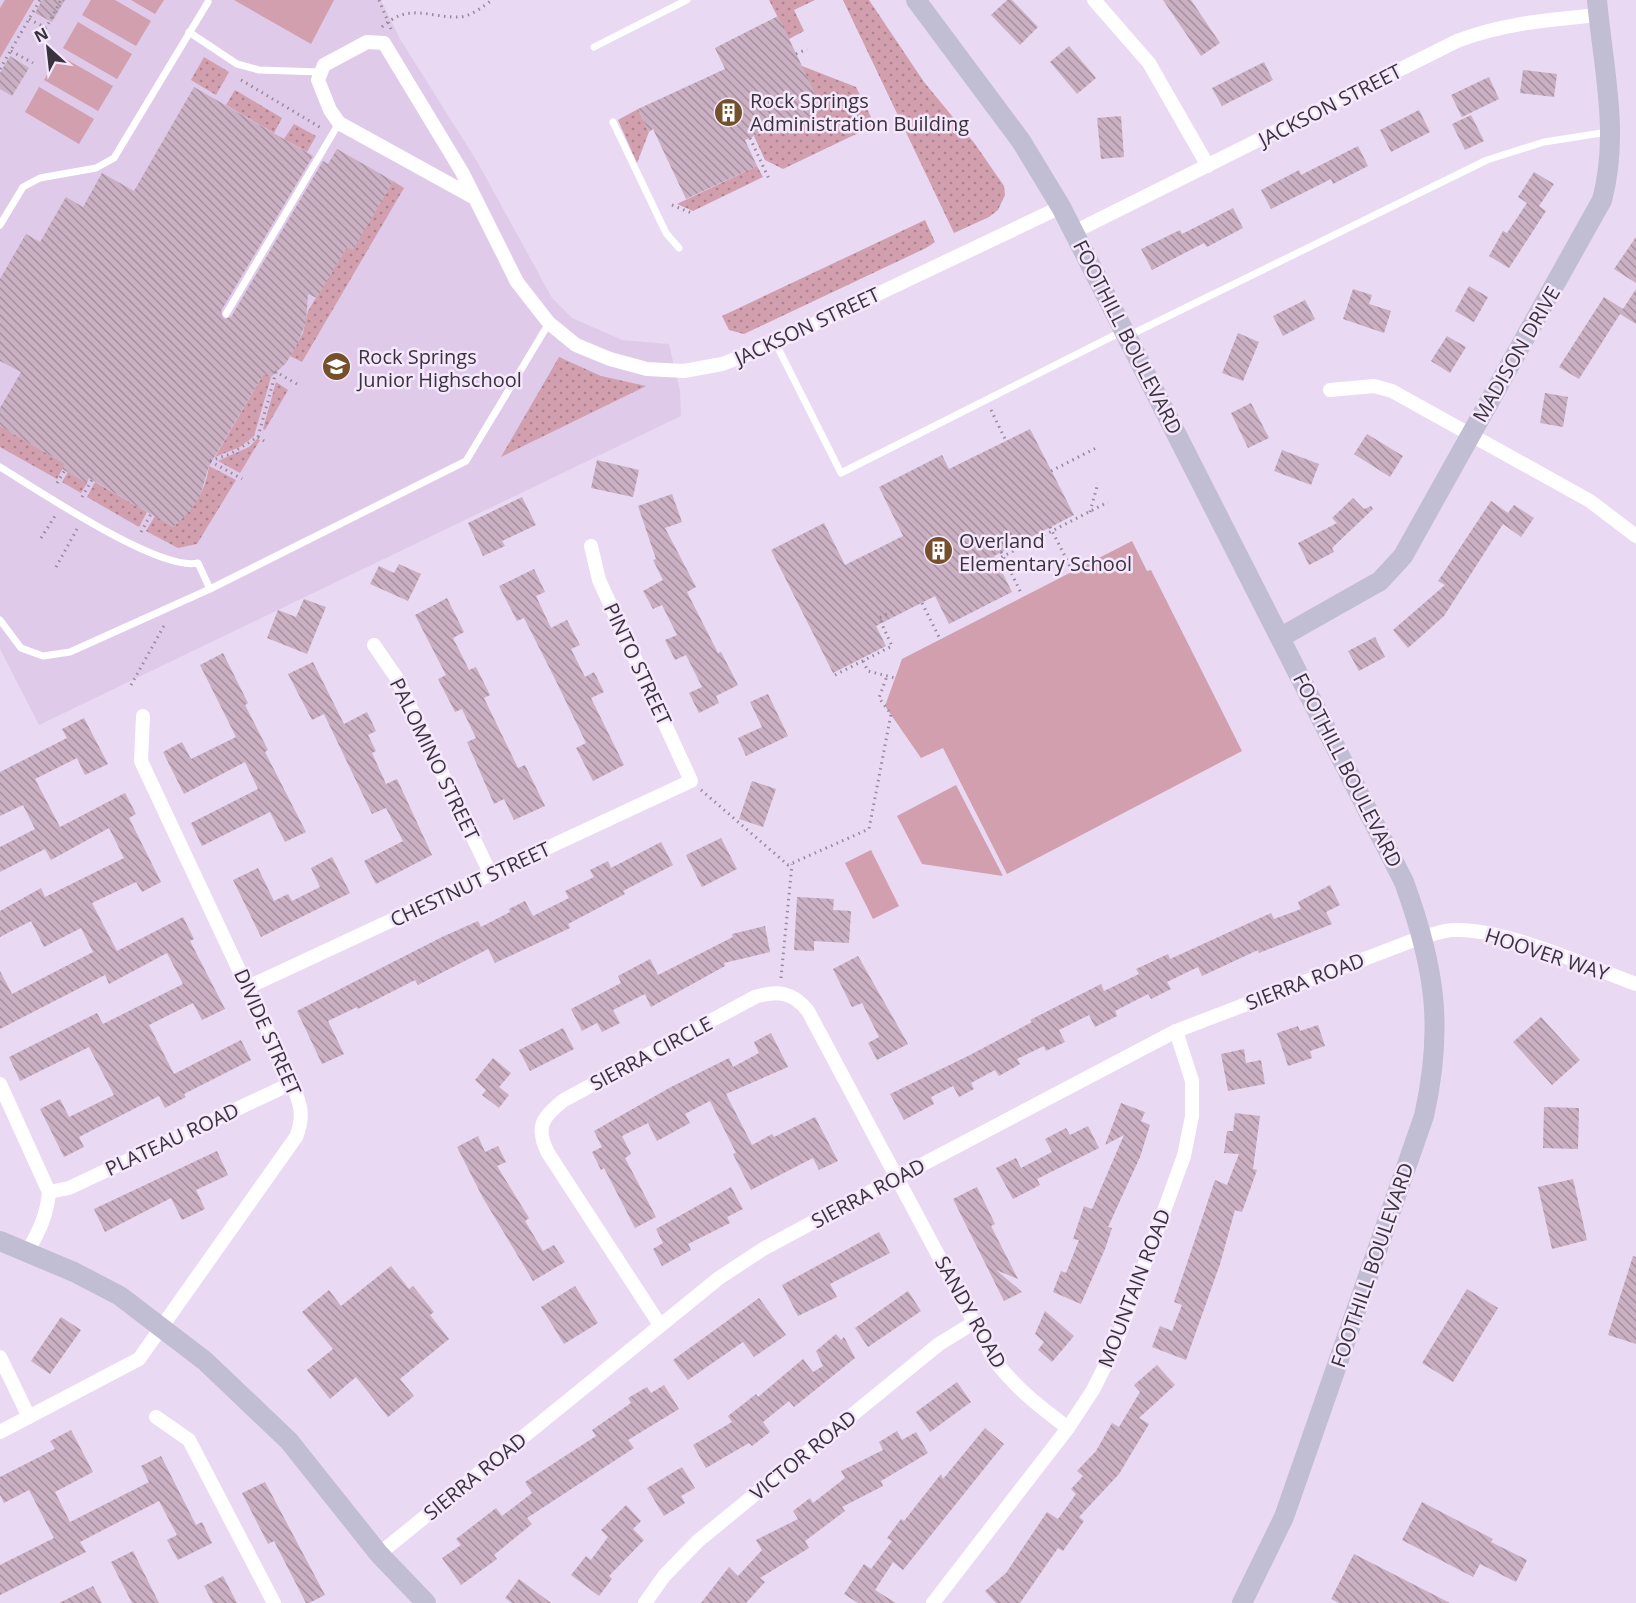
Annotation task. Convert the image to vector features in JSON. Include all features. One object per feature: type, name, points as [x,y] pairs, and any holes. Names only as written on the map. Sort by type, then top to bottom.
[{"type":"main road","name":"FOOTHILL BOULEVARD","points":[[915,0],[1021,141],[1061,207],[1404,882],[1431,973],[1436,1010],[1436,1048],[1424,1116],[1284,1517],[1242,1603]]},
{"type":"main road","name":"MADISON DRIVE","points":[[1281,637],[1345,603],[1380,581],[1403,556],[1420,530],[1470,434],[1602,200],[1609,176],[1611,131],[1597,8]]},
{"type":"main road","points":[[0,1241],[120,1296],[162,1326],[248,1399],[290,1441],[379,1554],[426,1603]]},
{"type":"street","points":[[1094,0],[1149,63],[1208,166]]},
{"type":"street","name":"JACKSON STREET","points":[[1074,232],[1477,33],[1597,8]]},
{"type":"street","name":"JACKSON STREET","points":[[322,72],[324,65],[367,42],[384,43],[475,198],[517,282],[549,323],[576,345],[610,359],[647,369],[684,371],[722,364],[776,342],[1061,207]]},
{"type":"street","points":[[322,72],[318,80],[330,110],[339,123],[475,198]]},
{"type":"street","points":[[1330,390],[1374,386],[1392,391],[1590,501],[1636,536]]},
{"type":"street","name":"PINTO STREET","points":[[591,546],[599,580],[691,781]]},
{"type":"street","name":"PALOMINO STREET","points":[[374,645],[396,677],[491,875]]},
{"type":"street","name":"DIVIDE STREET","points":[[0,1432],[139,1359],[296,1137],[302,1123],[301,1106],[292,1083],[141,760],[143,716]]},
{"type":"street","name":"CHESTNUT STREET","points":[[248,987],[691,781]]},
{"type":"street","name":"HOOVER WAY","points":[[1422,937],[1451,930],[1476,930],[1504,937],[1636,984]]},
{"type":"street","name":"SIERRA ROAD","points":[[379,1554],[719,1278],[764,1249],[1176,1030],[1422,937]]},
{"type":"street","name":"SIERRA CIRCLE","points":[[660,1325],[548,1153],[541,1139],[542,1123],[550,1110],[574,1095],[755,997],[771,992],[780,993]]},
{"type":"street","points":[[780,993],[800,1000],[808,1011],[897,1177]]},
{"type":"street","name":"MOUNTAIN ROAD","points":[[933,1603],[1068,1428],[1093,1390],[1114,1348],[1184,1156],[1192,1116],[1192,1081],[1176,1030]]},
{"type":"street","name":"PLATEAU ROAD","points":[[49,1192],[69,1188],[292,1083]]},
{"type":"street","points":[[0,1084],[49,1192],[48,1210],[27,1252]]},
{"type":"street","name":"SANDY ROAD","points":[[897,1177],[993,1358],[1008,1379],[1032,1401],[1068,1428]]},
{"type":"street","name":"VICTOR ROAD","points":[[645,1603],[664,1576],[698,1541],[939,1344],[975,1322]]},
{"type":"street","points":[[0,1357],[29,1417]]},
{"type":"street","points":[[156,1417],[189,1440],[274,1603]]},
{"type":"lane","points":[[594,47],[687,0]]},
{"type":"lane","points":[[0,225],[23,187],[40,178],[96,168],[114,158],[208,2]]},
{"type":"lane","points":[[189,32],[237,64],[259,70],[322,72]]},
{"type":"lane","points":[[613,122],[666,233],[679,248]]},
{"type":"lane","points":[[226,314],[339,123]]},
{"type":"lane","points":[[776,342],[842,473],[986,400],[1487,160],[1544,142],[1611,131]]},
{"type":"lane","points":[[0,620],[21,648],[43,656],[70,652],[117,633],[210,589],[466,461],[549,323]]},
{"type":"lane","points":[[0,467],[147,552],[187,566],[198,563],[210,589]]},
{"type":"path","points":[[0,69],[40,0]]},
{"type":"path","points":[[29,19],[45,28],[61,0]]},
{"type":"path","points":[[379,0],[393,33]]},
{"type":"path","points":[[382,27],[388,22],[419,12],[463,16],[492,0]]},
{"type":"path","points":[[796,54],[807,49]]},
{"type":"path","points":[[10,51],[33,63]]},
{"type":"path","points":[[241,80],[325,130]]},
{"type":"path","points":[[750,138],[769,178]]},
{"type":"path","points":[[672,205],[694,214]]},
{"type":"path","points":[[242,479],[210,461],[230,454],[258,437],[276,372],[297,384]]},
{"type":"path","points":[[986,400],[1006,441]]},
{"type":"path","points":[[258,437],[264,441]]},
{"type":"path","points":[[1051,471],[1098,447]]},
{"type":"path","points":[[57,483],[65,470]]},
{"type":"path","points":[[82,498],[93,478]]},
{"type":"path","points":[[1090,512],[1098,483]]},
{"type":"path","points":[[996,560],[1002,554],[1108,502]]},
{"type":"path","points":[[41,538],[56,514]]},
{"type":"path","points":[[141,532],[151,514]]},
{"type":"path","points":[[56,567],[78,528]]},
{"type":"path","points":[[1051,529],[1072,570]]},
{"type":"path","points":[[1002,554],[1022,595]]},
{"type":"path","points":[[921,603],[940,639]]},
{"type":"path","points":[[835,675],[892,646],[879,618],[893,611]]},
{"type":"path","points":[[130,685],[165,624]]},
{"type":"path","points":[[863,661],[868,670],[895,678]]},
{"type":"path","points":[[691,781],[788,865],[869,829],[891,714],[879,698],[887,676]]},
{"type":"path","points":[[780,993],[792,864]]},
{"type":"shaded area","name":"Rock Springs Junior Highschool","points":[[0,0],[381,0],[400,39],[478,163],[552,298],[572,318],[622,340],[669,344],[680,391],[681,416],[39,725],[0,649]]},
{"type":"shaded area","points":[[5,0],[34,0],[0,58],[0,8]]},
{"type":"shaded area","points":[[91,0],[115,0],[151,21],[136,46],[82,15]]},
{"type":"shaded area","points":[[131,0],[164,0],[155,14]]},
{"type":"shaded area","points":[[234,0],[334,0],[311,44]]},
{"type":"shaded area","points":[[769,0],[815,0],[794,10],[804,31],[789,39]]},
{"type":"shaded area","points":[[843,0],[869,0],[924,82],[975,144],[1004,186],[1005,195],[998,210],[989,217],[954,233]]},
{"type":"shaded area","points":[[78,22],[132,54],[117,79],[63,48]]},
{"type":"shaded area","points":[[59,55],[113,86],[98,111],[44,80]]},
{"type":"shaded area","points":[[204,57],[229,72],[216,95],[191,80]]},
{"type":"shaded area","points":[[802,66],[856,87],[875,125],[783,169],[765,160],[754,136],[781,124],[783,128],[797,121]]},
{"type":"shaded area","points":[[39,87],[94,119],[79,144],[25,112]]},
{"type":"shaded area","points":[[235,90],[282,118],[274,133],[226,105]]},
{"type":"shaded area","points":[[638,109],[649,132],[637,163],[618,120]]},
{"type":"shaded area","points":[[294,124],[316,136],[307,152],[284,139]]},
{"type":"shaded area","points":[[757,166],[763,177],[693,211],[677,204]]},
{"type":"shaded area","points":[[393,181],[404,188],[302,362],[290,356],[303,333],[308,311],[347,247],[353,249]]},
{"type":"shaded area","points":[[925,220],[935,242],[926,248],[744,334],[729,330],[722,316]]},
{"type":"shaded area","points":[[559,357],[601,376],[646,386],[501,457]]},
{"type":"shaded area","points":[[264,373],[271,377],[254,436],[240,447],[215,457]]},
{"type":"shaded area","points":[[276,382],[288,390],[265,430],[263,429]]},
{"type":"shaded area","points":[[0,426],[65,464],[57,479],[0,447]]},
{"type":"shaded area","points":[[257,439],[260,440],[240,473],[218,461],[249,447]]},
{"type":"shaded area","points":[[209,466],[236,480],[197,544],[178,548],[146,531],[155,516],[173,527],[180,521],[201,492]]},
{"type":"shaded area","points":[[68,472],[87,483],[81,493],[62,482]]},
{"type":"shaded area","points":[[95,482],[147,512],[139,527],[87,497]]},
{"type":"shaded area","points":[[1132,541],[1147,571],[1151,570],[1242,751],[1007,874],[943,748],[921,758],[885,706],[902,659]]},
{"type":"shaded area","points":[[956,785],[1003,876],[922,864],[897,816]]},
{"type":"shaded area","points":[[871,850],[899,906],[873,919],[845,863]]},
{"type":"building","points":[[42,0],[65,0],[52,22],[35,13]]},
{"type":"building","points":[[1007,0],[1012,0],[1038,27],[1020,45],[991,15]]},
{"type":"building","points":[[1163,0],[1191,0],[1220,43],[1201,56]]},
{"type":"building","name":"Rock Springs Administration Building","points":[[778,16],[823,110],[782,128],[781,124],[745,140],[757,166],[686,199],[653,129],[649,132],[638,109],[725,69],[715,48]]},
{"type":"building","points":[[1069,46],[1096,78],[1077,94],[1050,62]]},
{"type":"building","points":[[10,56],[29,68],[12,96],[0,89],[0,73]]},
{"type":"building","points":[[1264,62],[1273,80],[1222,106],[1212,88]]},
{"type":"building","points":[[1523,70],[1557,74],[1554,97],[1520,93]]},
{"type":"building","points":[[1489,77],[1499,99],[1462,117],[1451,95]]},
{"type":"building","points":[[194,87],[313,156],[221,311],[224,319],[231,317],[323,161],[328,164],[337,149],[393,181],[353,250],[347,247],[317,298],[308,294],[306,322],[297,345],[286,363],[271,377],[264,373],[209,466],[200,496],[190,511],[173,527],[89,478],[87,483],[62,469],[65,464],[0,426],[0,408],[21,372],[0,361],[0,279],[26,234],[40,242],[66,197],[83,207],[102,173],[134,191]]},
{"type":"building","points":[[1419,110],[1430,132],[1391,152],[1380,130]]},
{"type":"building","points":[[1471,115],[1484,141],[1465,150],[1452,124]]},
{"type":"building","points":[[1121,116],[1124,157],[1101,159],[1097,118]]},
{"type":"building","points":[[1358,146],[1368,166],[1333,184],[1331,179],[1271,209],[1261,190],[1299,170],[1301,175]]},
{"type":"building","points":[[1534,172],[1554,184],[1539,206],[1546,211],[1509,268],[1489,256],[1503,231],[1507,233],[1527,203],[1518,197]]},
{"type":"building","points":[[1233,208],[1243,228],[1207,247],[1204,243],[1152,270],[1141,249],[1180,230],[1182,234]]},
{"type":"building","points":[[1636,237],[1636,283],[1614,269]]},
{"type":"building","points":[[1469,286],[1488,297],[1474,322],[1455,311]]},
{"type":"building","points":[[1353,289],[1372,295],[1369,304],[1391,311],[1384,333],[1343,319]]},
{"type":"building","points":[[1636,289],[1636,324],[1620,314],[1579,379],[1559,367],[1604,297],[1623,309]]},
{"type":"building","points":[[1305,300],[1315,319],[1283,336],[1273,316]]},
{"type":"building","points":[[1238,333],[1259,342],[1243,381],[1222,373]]},
{"type":"building","points":[[1447,336],[1466,347],[1450,373],[1431,361]]},
{"type":"building","points":[[1545,393],[1568,397],[1563,427],[1540,423]]},
{"type":"building","points":[[1251,403],[1269,438],[1248,448],[1231,413]]},
{"type":"building","name":"Overland Elementary School","points":[[1030,429],[1074,515],[994,556],[1012,592],[949,624],[935,596],[876,626],[886,646],[833,673],[771,550],[824,523],[845,565],[903,536],[879,487],[942,455],[949,469]]},
{"type":"building","points":[[1367,434],[1403,456],[1390,477],[1354,454]]},
{"type":"building","points":[[1282,450],[1319,464],[1311,485],[1274,471]]},
{"type":"building","points":[[597,460],[639,470],[633,497],[591,488]]},
{"type":"building","points":[[672,494],[682,522],[665,528],[696,587],[687,592],[718,653],[721,652],[738,685],[716,696],[719,703],[699,713],[689,693],[702,687],[686,655],[675,660],[665,640],[677,635],[662,605],[653,609],[643,591],[663,580],[653,560],[656,559],[638,506]]},
{"type":"building","points":[[522,497],[536,525],[502,541],[505,546],[483,556],[468,523]]},
{"type":"building","points":[[1353,498],[1364,509],[1371,506],[1373,509],[1332,548],[1334,552],[1309,565],[1298,543],[1337,523],[1332,518]]},
{"type":"building","points":[[1491,501],[1508,513],[1514,505],[1534,518],[1521,537],[1503,524],[1444,616],[1408,648],[1393,630],[1445,585],[1438,581]]},
{"type":"building","points":[[399,564],[421,574],[408,601],[370,584],[379,566],[394,573]]},
{"type":"building","points":[[534,569],[545,592],[536,596],[551,628],[567,620],[580,645],[571,649],[585,677],[594,672],[604,692],[591,698],[624,765],[593,781],[576,748],[586,743],[524,618],[517,621],[499,586]]},
{"type":"building","points":[[447,598],[464,632],[453,638],[469,670],[476,667],[490,695],[484,698],[518,768],[525,765],[545,806],[514,820],[504,799],[494,804],[467,742],[476,738],[462,709],[455,712],[438,679],[446,675],[415,615]]},
{"type":"building","points":[[304,599],[326,607],[307,654],[267,638],[278,610],[296,617]]},
{"type":"building","points":[[1375,637],[1385,657],[1359,671],[1348,651]]},
{"type":"building","points":[[223,653],[248,703],[245,705],[268,750],[265,752],[306,832],[285,842],[270,812],[202,846],[191,823],[258,789],[245,762],[184,794],[163,752],[182,742],[191,759],[236,737],[200,665]]},
{"type":"building","points":[[313,662],[344,724],[367,712],[376,731],[368,735],[376,751],[372,753],[386,784],[397,779],[432,855],[376,884],[364,861],[403,841],[386,808],[372,814],[324,714],[312,720],[288,674]]},
{"type":"building","points":[[768,694],[788,736],[746,756],[738,738],[762,727],[750,702]]},
{"type":"building","points":[[84,718],[108,764],[85,775],[77,758],[35,779],[60,827],[125,793],[136,814],[129,818],[161,882],[142,892],[136,882],[92,903],[117,951],[183,917],[194,939],[190,941],[225,1009],[202,1020],[193,1003],[149,1025],[174,1074],[241,1040],[251,1060],[184,1094],[186,1097],[165,1108],[159,1096],[79,1137],[84,1147],[64,1157],[40,1109],[60,1099],[69,1117],[114,1095],[89,1047],[20,1081],[9,1057],[97,1013],[103,1024],[183,984],[167,953],[109,984],[105,975],[0,1029],[0,971],[12,994],[93,952],[81,928],[44,947],[31,921],[0,937],[0,911],[41,888],[45,897],[124,858],[109,828],[51,860],[45,849],[0,872],[0,847],[35,829],[23,805],[0,816],[0,772],[67,738],[62,729]]},
{"type":"building","points":[[752,781],[776,789],[763,827],[739,819]]},
{"type":"building","points":[[721,838],[737,869],[702,887],[686,855]]},
{"type":"building","points":[[661,842],[673,865],[623,891],[625,894],[568,924],[570,928],[495,963],[488,949],[418,985],[415,980],[358,1009],[357,1007],[328,1021],[344,1054],[322,1064],[297,1011],[442,937],[478,921],[481,927],[510,912],[509,909],[525,901],[533,916],[569,898],[565,891],[594,877],[590,870],[608,861],[611,868]]},
{"type":"building","points":[[332,857],[350,893],[261,937],[233,880],[258,868],[274,901],[288,894],[292,901],[320,887],[311,868]]},
{"type":"building","points":[[1330,885],[1340,905],[1326,912],[1332,924],[1259,953],[1258,950],[1202,976],[1198,967],[1167,982],[1171,989],[1151,999],[1148,994],[1115,1011],[1117,1016],[1095,1027],[1089,1015],[1059,1030],[1065,1042],[1046,1051],[1044,1046],[1017,1059],[1020,1064],[999,1076],[995,1070],[971,1083],[974,1089],[959,1097],[953,1086],[931,1097],[934,1104],[904,1120],[890,1094],[970,1055],[1032,1022],[1030,1020],[1101,984],[1104,991],[1139,974],[1136,969],[1168,954],[1170,959],[1271,913],[1274,919],[1301,909],[1298,902]]},
{"type":"building","points":[[797,897],[834,899],[833,910],[851,911],[849,943],[814,941],[814,951],[794,950]]},
{"type":"building","points":[[765,926],[770,952],[724,963],[725,966],[651,1007],[645,994],[613,1010],[620,1023],[602,1032],[597,1023],[582,1031],[571,1009],[621,983],[618,976],[650,959],[658,975],[733,937],[732,934]]},
{"type":"building","points":[[858,956],[908,1044],[877,1060],[868,1043],[879,1037],[862,1003],[852,1007],[833,969]]},
{"type":"building","points":[[1541,1017],[1580,1060],[1552,1085],[1513,1042]]},
{"type":"building","points":[[1318,1025],[1325,1046],[1310,1051],[1312,1058],[1288,1066],[1277,1033],[1298,1026],[1300,1031]]},
{"type":"building","points":[[563,1028],[574,1049],[530,1071],[519,1050]]},
{"type":"building","points":[[771,1033],[788,1067],[726,1094],[752,1145],[772,1134],[774,1137],[815,1117],[838,1161],[819,1170],[813,1158],[751,1190],[733,1154],[736,1153],[710,1101],[685,1114],[690,1123],[657,1141],[648,1123],[622,1136],[631,1154],[625,1158],[656,1217],[635,1228],[604,1168],[601,1170],[592,1152],[602,1147],[594,1131],[671,1087],[729,1058],[733,1067],[759,1053],[754,1042]]},
{"type":"building","points":[[1244,1049],[1246,1063],[1261,1060],[1265,1084],[1228,1091],[1221,1054]]},
{"type":"building","points":[[493,1058],[511,1073],[499,1087],[509,1095],[499,1108],[482,1095],[486,1090],[475,1080]]},
{"type":"building","points":[[1121,1103],[1145,1112],[1141,1121],[1150,1125],[1140,1157],[1108,1227],[1112,1228],[1105,1249],[1081,1304],[1053,1292],[1061,1271],[1066,1273],[1079,1240],[1073,1239],[1084,1206],[1092,1209],[1124,1135],[1105,1145]]},
{"type":"building","points":[[1544,1107],[1579,1108],[1578,1149],[1543,1148]]},
{"type":"building","points":[[1235,1113],[1260,1116],[1253,1169],[1257,1170],[1242,1212],[1235,1210],[1220,1264],[1186,1360],[1152,1347],[1160,1326],[1172,1331],[1182,1305],[1174,1302],[1215,1180],[1227,1185],[1239,1154],[1224,1153],[1227,1131],[1233,1131]]},
{"type":"building","points":[[1088,1126],[1099,1148],[1037,1179],[1040,1185],[1013,1199],[996,1168],[1016,1158],[1021,1168],[1052,1152],[1045,1139],[1066,1128],[1070,1135]]},
{"type":"building","points":[[478,1136],[485,1152],[498,1146],[506,1162],[497,1166],[529,1218],[525,1221],[543,1251],[554,1245],[565,1262],[533,1281],[483,1198],[457,1147]]},
{"type":"building","points":[[217,1151],[228,1175],[196,1190],[205,1209],[182,1220],[171,1198],[105,1232],[94,1209]]},
{"type":"building","points":[[1573,1179],[1587,1240],[1552,1249],[1538,1187]]},
{"type":"building","points":[[731,1187],[743,1209],[727,1217],[730,1223],[688,1244],[691,1250],[662,1266],[653,1249],[663,1243],[656,1229]]},
{"type":"building","points":[[977,1187],[995,1224],[991,1226],[1018,1279],[996,1270],[1022,1292],[1004,1301],[953,1199]]},
{"type":"building","points":[[879,1232],[890,1253],[830,1284],[837,1297],[798,1316],[782,1285]]},
{"type":"building","points":[[1633,1256],[1636,1257],[1636,1344],[1608,1335]]},
{"type":"building","points":[[391,1266],[409,1289],[413,1286],[434,1312],[430,1315],[449,1339],[400,1379],[414,1396],[388,1417],[356,1377],[330,1399],[307,1370],[333,1349],[302,1312],[329,1290],[341,1306]]},
{"type":"building","points":[[575,1286],[598,1323],[564,1344],[541,1307]]},
{"type":"building","points":[[1467,1289],[1498,1308],[1453,1382],[1422,1363]]},
{"type":"building","points":[[908,1291],[921,1311],[868,1347],[855,1328]]},
{"type":"building","points":[[759,1298],[786,1335],[754,1357],[743,1342],[688,1380],[673,1360]]},
{"type":"building","points":[[1045,1311],[1074,1336],[1052,1362],[1038,1350],[1044,1342],[1035,1334]]},
{"type":"building","points":[[61,1317],[81,1330],[50,1374],[31,1361]]},
{"type":"building","points":[[836,1334],[841,1340],[844,1337],[855,1358],[794,1407],[789,1401],[763,1422],[770,1432],[752,1446],[749,1443],[706,1468],[693,1445],[732,1422],[728,1416],[756,1394],[758,1397],[803,1359],[813,1372],[823,1366],[816,1351]]},
{"type":"building","points":[[1157,1365],[1175,1385],[1139,1418],[1149,1424],[1119,1474],[1079,1517],[1084,1521],[1063,1551],[1058,1548],[1020,1603],[996,1603],[985,1591],[1006,1573],[1047,1512],[1058,1519],[1076,1494],[1071,1489],[1083,1476],[1077,1471],[1096,1451],[1112,1423],[1119,1427],[1140,1392],[1134,1385]]},
{"type":"building","points":[[957,1382],[971,1402],[930,1432],[916,1412]]},
{"type":"building","points":[[664,1385],[679,1409],[628,1440],[634,1448],[527,1518],[532,1524],[494,1555],[497,1559],[461,1585],[442,1558],[461,1545],[456,1539],[496,1508],[502,1516],[532,1493],[525,1482],[596,1436],[592,1430],[631,1403],[628,1398],[647,1387],[651,1393]]},
{"type":"building","points":[[985,1428],[1004,1444],[903,1570],[893,1562],[875,1590],[896,1603],[858,1603],[844,1594],[864,1564],[871,1569],[892,1541],[887,1538],[901,1519],[904,1521],[941,1474],[943,1479]]},
{"type":"building","points":[[71,1430],[93,1472],[55,1492],[70,1522],[149,1482],[141,1466],[161,1456],[196,1525],[202,1522],[212,1543],[178,1560],[167,1540],[177,1535],[159,1501],[80,1542],[86,1552],[0,1595],[0,1565],[54,1538],[29,1490],[4,1503],[0,1495],[0,1477],[55,1449],[50,1441]]},
{"type":"building","points":[[897,1431],[902,1440],[916,1432],[928,1453],[881,1481],[883,1486],[842,1507],[845,1511],[805,1541],[809,1548],[760,1578],[765,1582],[746,1603],[701,1603],[729,1567],[738,1576],[762,1550],[756,1540],[798,1519],[793,1511],[810,1498],[813,1503],[845,1478],[841,1471],[883,1450],[879,1442]]},
{"type":"building","points":[[682,1467],[695,1488],[681,1496],[685,1503],[664,1516],[647,1488]]},
{"type":"building","points":[[265,1482],[325,1595],[309,1603],[306,1603],[274,1541],[268,1544],[242,1493]]},
{"type":"building","points":[[1422,1502],[1493,1539],[1491,1542],[1527,1560],[1516,1582],[1480,1564],[1473,1577],[1402,1540]]},
{"type":"building","points":[[626,1505],[641,1521],[633,1529],[644,1540],[609,1576],[612,1579],[599,1596],[571,1575],[586,1556],[591,1560],[608,1537],[601,1530]]},
{"type":"building","points":[[133,1551],[159,1603],[132,1603],[111,1562]]},
{"type":"building","points":[[1354,1554],[1450,1603],[1339,1603],[1331,1599]]},
{"type":"building","points":[[223,1576],[237,1603],[213,1603],[204,1586]]},
{"type":"building","points":[[519,1579],[551,1603],[512,1603],[505,1598]]},
{"type":"building","points":[[93,1586],[102,1603],[59,1603]]},
{"type":"place","name":"Rock Springs Administration Building","points":[[729,112]]},
{"type":"place","name":"Rock Springs Junior Highschool","points":[[337,367]]},
{"type":"place","name":"Overland Elementary School","points":[[938,551]]}]
